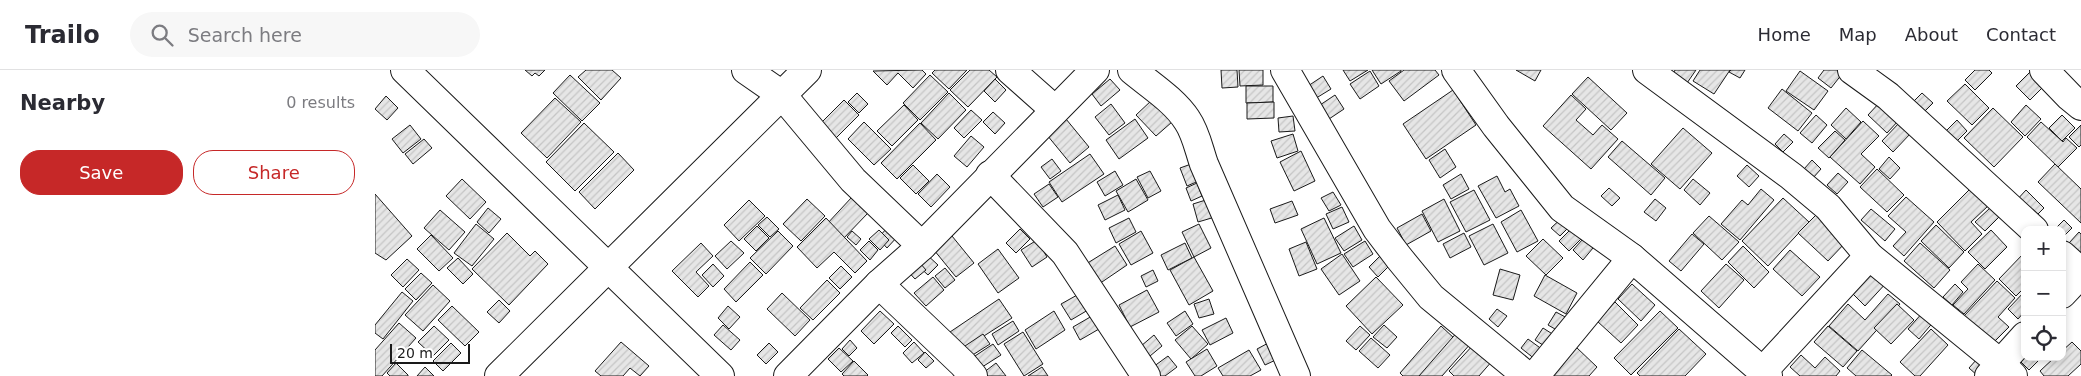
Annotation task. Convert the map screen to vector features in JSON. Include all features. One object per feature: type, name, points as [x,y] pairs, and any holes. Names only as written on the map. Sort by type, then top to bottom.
[{"type":"street","points":[[405,70],[720,376]]},
{"type":"street","points":[[746,70],[783,95],[853,180],[922,246]]},
{"type":"street","points":[[499,376],[807,70]]},
{"type":"street","points":[[1010,70],[1055,110]]},
{"type":"street","points":[[788,376],[879,284],[922,246],[1095,70]]},
{"type":"street","points":[[1132,70],[1173,104],[1187,120],[1194,134],[1203,164],[1295,376]]},
{"type":"street","points":[[1285,70],[1377,228],[1399,258],[1431,297],[1527,376]]},
{"type":"street","points":[[1456,70],[1496,126],[1562,208],[1632,258],[1766,374],[1869,256]]},
{"type":"street","points":[[1647,70],[1791,176],[1820,200],[1869,256],[2001,372],[2021,342]]},
{"type":"street","points":[[1852,70],[1888,96],[2030,226]]},
{"type":"street","points":[[2044,70],[2081,106]]},
{"type":"street","points":[[990,175],[1065,253],[1146,376]]},
{"type":"street","points":[[1535,376],[1632,258]]},
{"type":"street","points":[[2066,259],[2081,273],[2066,290]]},
{"type":"street","points":[[879,284],[963,364],[973,376]]},
{"type":"building","points":[[525,70],[545,70],[539,76],[535,73],[532,76]]},
{"type":"building","points":[[586,70],[612,70],[621,78],[601,100],[578,77]]},
{"type":"building","points":[[922,70],[926,74],[913,88],[898,73],[887,85],[873,71]]},
{"type":"building","points":[[935,70],[967,70],[949,89],[932,73]]},
{"type":"building","points":[[970,70],[989,70],[997,77],[968,107],[950,90]]},
{"type":"building","points":[[1221,70],[1237,70],[1238,87],[1222,88]]},
{"type":"building","points":[[1239,70],[1263,70],[1263,85],[1240,86]]},
{"type":"building","points":[[1343,70],[1368,70],[1350,81]]},
{"type":"building","points":[[1372,70],[1401,70],[1401,71],[1381,84]]},
{"type":"building","points":[[1404,70],[1435,70],[1439,75],[1404,101],[1389,81]]},
{"type":"building","points":[[1516,70],[1541,70],[1535,81]]},
{"type":"building","points":[[1675,70],[1696,70],[1687,83],[1673,74]]},
{"type":"building","points":[[1700,70],[1730,70],[1714,94],[1693,81]]},
{"type":"building","points":[[1731,70],[1745,70],[1740,78],[1729,72]]},
{"type":"building","points":[[1824,70],[1837,70],[1842,74],[1831,88],[1818,78]]},
{"type":"building","points":[[1975,70],[1989,70],[1992,73],[1975,90],[1965,80]]},
{"type":"building","points":[[1370,71],[1379,86],[1360,99],[1350,84]]},
{"type":"building","points":[[1800,71],[1828,91],[1814,110],[1786,91]]},
{"type":"building","points":[[2030,72],[2044,86],[2030,100],[2016,86]]},
{"type":"building","points":[[570,75],[600,103],[582,121],[553,93]]},
{"type":"building","points":[[930,75],[948,92],[920,120],[903,103]]},
{"type":"building","points":[[1323,76],[1331,89],[1313,100],[1305,88]]},
{"type":"building","points":[[1588,77],[1627,113],[1611,130],[1572,94]]},
{"type":"building","points":[[995,79],[1006,90],[995,102],[984,91]]},
{"type":"building","points":[[1110,79],[1120,90],[1101,106],[1092,94]]},
{"type":"building","points":[[1965,84],[1989,108],[1972,125],[1947,101]]},
{"type":"building","points":[[1246,86],[1273,86],[1273,102],[1246,103]]},
{"type":"building","points":[[1782,89],[1812,113],[1798,131],[1768,108]]},
{"type":"building","points":[[1453,90],[1476,125],[1426,159],[1403,124]]},
{"type":"building","points":[[857,93],[868,104],[859,113],[848,102]]},
{"type":"building","points":[[949,93],[966,110],[938,139],[921,123]]},
{"type":"building","points":[[1922,93],[1933,103],[1923,113],[1912,103]]},
{"type":"building","points":[[1335,95],[1344,109],[1329,119],[1320,105]]},
{"type":"building","points":[[1571,95],[1586,109],[1576,120],[1593,135],[1602,125],[1618,139],[1591,169],[1543,126]]},
{"type":"building","points":[[386,96],[398,108],[387,120],[375,109]]},
{"type":"building","points":[[555,98],[581,122],[547,158],[521,133]]},
{"type":"building","points":[[844,100],[859,115],[831,143],[816,128]]},
{"type":"building","points":[[1152,100],[1172,122],[1156,136],[1136,115]]},
{"type":"building","points":[[1274,102],[1274,118],[1247,119],[1247,103]]},
{"type":"building","points":[[1880,102],[1899,120],[1887,133],[1868,115]]},
{"type":"building","points":[[1111,104],[1125,123],[1109,135],[1095,117]]},
{"type":"building","points":[[904,105],[918,120],[892,146],[877,131]]},
{"type":"building","points":[[2026,105],[2041,119],[2025,136],[2011,122]]},
{"type":"building","points":[[1846,108],[1861,122],[1846,139],[1831,125]]},
{"type":"building","points":[[1993,108],[2023,137],[1994,167],[1964,138]]},
{"type":"building","points":[[971,110],[982,120],[964,138],[954,128]]},
{"type":"building","points":[[993,112],[1005,123],[995,134],[983,122]]},
{"type":"building","points":[[1816,115],[1827,125],[1812,143],[1800,133]]},
{"type":"building","points":[[2062,115],[2075,128],[2062,141],[2049,128]]},
{"type":"building","points":[[1293,116],[1295,131],[1279,132],[1278,118]]},
{"type":"building","points":[[1066,119],[1089,147],[1070,163],[1047,135]]},
{"type":"building","points":[[1135,119],[1148,138],[1119,159],[1106,140]]},
{"type":"building","points":[[1957,120],[1967,131],[1956,142],[1946,131]]},
{"type":"building","points":[[1863,121],[1879,136],[1861,154],[1875,167],[1860,184],[1830,157]]},
{"type":"building","points":[[864,122],[891,149],[874,165],[848,139]]},
{"type":"building","points":[[1900,122],[1911,133],[1893,152],[1882,141]]},
{"type":"building","points":[[2041,122],[2063,142],[2066,138],[2077,148],[2058,167],[2027,137]]},
{"type":"building","points":[[584,123],[614,152],[575,191],[546,162]]},
{"type":"building","points":[[920,123],[936,140],[897,179],[881,163]]},
{"type":"building","points":[[410,125],[421,139],[403,153],[392,139]]},
{"type":"building","points":[[2081,125],[2081,145],[2079,147],[2069,137]]},
{"type":"building","points":[[1683,128],[1712,153],[1680,189],[1651,164]]},
{"type":"building","points":[[1835,131],[1845,140],[1829,158],[1818,148]]},
{"type":"building","points":[[1293,134],[1298,151],[1277,158],[1271,141]]},
{"type":"building","points":[[1784,134],[1793,142],[1783,152],[1775,144]]},
{"type":"building","points":[[971,136],[984,147],[967,167],[954,156]]},
{"type":"building","points":[[424,139],[432,148],[413,164],[405,154]]},
{"type":"building","points":[[1622,141],[1665,178],[1651,195],[1608,157]]},
{"type":"building","points":[[1445,149],[1456,167],[1440,178],[1429,160]]},
{"type":"building","points":[[1301,151],[1315,181],[1294,191],[1280,162]]},
{"type":"building","points":[[618,153],[634,170],[595,209],[579,192]]},
{"type":"building","points":[[1090,154],[1104,174],[1062,202],[1049,182]]},
{"type":"building","points":[[1889,157],[1900,168],[1890,179],[1879,169]]},
{"type":"building","points":[[1052,159],[1061,171],[1050,179],[1041,167]]},
{"type":"building","points":[[1812,160],[1821,169],[1813,178],[1804,169]]},
{"type":"building","points":[[1194,163],[1201,180],[1187,186],[1180,168]]},
{"type":"building","points":[[2055,164],[2081,189],[2081,223],[2038,182]]},
{"type":"building","points":[[913,165],[929,181],[916,194],[900,178]]},
{"type":"building","points":[[1747,165],[1759,176],[1749,187],[1737,176]]},
{"type":"building","points":[[1877,169],[1904,195],[1887,212],[1860,187]]},
{"type":"building","points":[[1115,171],[1123,185],[1105,196],[1097,182]]},
{"type":"building","points":[[1150,171],[1161,191],[1148,198],[1137,177]]},
{"type":"building","points":[[1838,173],[1848,182],[1837,194],[1827,185]]},
{"type":"building","points":[[937,174],[950,187],[931,207],[918,194]]},
{"type":"building","points":[[1461,174],[1469,189],[1451,199],[1443,185]]},
{"type":"building","points":[[1497,176],[1505,192],[1510,189],[1519,206],[1496,218],[1478,186]]},
{"type":"building","points":[[462,179],[486,202],[470,219],[446,196]]},
{"type":"building","points":[[1136,179],[1148,200],[1128,212],[1116,191]]},
{"type":"building","points":[[1693,179],[1710,193],[1700,205],[1684,190]]},
{"type":"building","points":[[1197,183],[1202,196],[1191,201],[1186,188]]},
{"type":"building","points":[[1049,184],[1058,197],[1043,207],[1034,194]]},
{"type":"building","points":[[1609,188],[1620,198],[1612,206],[1601,196]]},
{"type":"building","points":[[1971,188],[1988,206],[1971,222],[1982,234],[1965,251],[1937,222]]},
{"type":"building","points":[[1761,189],[1774,200],[1740,240],[1721,224],[1742,200],[1748,205]]},
{"type":"building","points":[[1474,190],[1490,220],[1466,232],[1450,202]]},
{"type":"building","points":[[2026,190],[2044,208],[2033,219],[2015,202]]},
{"type":"building","points":[[1333,192],[1341,205],[1329,211],[1321,198]]},
{"type":"building","points":[[375,194],[412,236],[386,260],[375,253]]},
{"type":"building","points":[[1118,195],[1125,210],[1105,220],[1098,205]]},
{"type":"building","points":[[852,197],[868,213],[842,240],[826,225]]},
{"type":"building","points":[[1906,197],[1934,222],[1904,256],[1893,246],[1906,232],[1888,216]]},
{"type":"building","points":[[1783,198],[1809,222],[1768,266],[1742,241]]},
{"type":"building","points":[[807,199],[825,216],[801,241],[783,224]]},
{"type":"building","points":[[1209,199],[1215,217],[1198,222],[1193,204]]},
{"type":"building","points":[[1444,199],[1460,231],[1438,242],[1422,211]]},
{"type":"building","points":[[1655,199],[1666,208],[1656,221],[1644,212]]},
{"type":"building","points":[[749,200],[765,216],[739,241],[724,225]]},
{"type":"building","points":[[1292,201],[1298,215],[1275,223],[1270,209]]},
{"type":"building","points":[[1342,207],[1349,222],[1333,229],[1326,214]]},
{"type":"building","points":[[488,208],[501,219],[489,233],[477,222]]},
{"type":"building","points":[[1990,208],[1999,217],[1985,231],[1975,222]]},
{"type":"building","points":[[1871,209],[1895,229],[1885,241],[1861,220]]},
{"type":"building","points":[[440,210],[465,232],[449,250],[424,228]]},
{"type":"building","points":[[1521,210],[1538,241],[1517,252],[1501,222]]},
{"type":"building","points":[[1422,214],[1431,231],[1406,245],[1397,228]]},
{"type":"building","points":[[1565,215],[1573,223],[1560,236],[1551,228]]},
{"type":"building","points":[[1816,215],[1846,242],[1828,261],[1798,233]]},
{"type":"building","points":[[1709,216],[1739,242],[1722,260],[1693,233]]},
{"type":"building","points":[[767,217],[779,229],[770,237],[758,225]]},
{"type":"building","points":[[826,218],[867,261],[855,273],[834,252],[817,268],[797,247]]},
{"type":"building","points":[[1129,218],[1136,232],[1116,243],[1109,228]]},
{"type":"building","points":[[1324,218],[1341,253],[1317,264],[1301,229]]},
{"type":"building","points":[[2064,220],[2072,228],[2066,234],[2066,226],[2058,226]]},
{"type":"building","points":[[476,224],[494,239],[472,266],[454,253]]},
{"type":"building","points":[[1199,224],[1211,248],[1194,257],[1182,232]]},
{"type":"building","points":[[1493,224],[1508,253],[1484,265],[1469,236]]},
{"type":"building","points":[[1576,224],[1586,234],[1569,251],[1559,241]]},
{"type":"building","points":[[1936,225],[1964,252],[1949,268],[1921,241]]},
{"type":"building","points":[[757,226],[769,238],[756,251],[744,239]]},
{"type":"building","points":[[1354,226],[1362,240],[1344,251],[1335,238]]},
{"type":"building","points":[[888,227],[898,236],[887,248],[878,238]]},
{"type":"building","points":[[1020,229],[1030,239],[1016,253],[1006,243]]},
{"type":"building","points":[[879,230],[889,240],[880,250],[869,239]]},
{"type":"building","points":[[1991,230],[2007,247],[1985,269],[1968,252]]},
{"type":"building","points":[[778,231],[793,246],[766,274],[750,258]]},
{"type":"building","points":[[852,231],[861,239],[856,245],[847,237]]},
{"type":"building","points":[[1141,231],[1153,253],[1131,265],[1119,244]]},
{"type":"building","points":[[2079,232],[2081,234],[2081,254],[2069,243]]},
{"type":"building","points":[[507,233],[530,256],[535,251],[548,264],[509,305],[472,269]]},
{"type":"building","points":[[1464,233],[1471,247],[1450,258],[1443,244]]},
{"type":"building","points":[[1692,234],[1704,244],[1681,271],[1669,261]]},
{"type":"building","points":[[431,235],[453,258],[439,271],[417,249]]},
{"type":"building","points":[[952,236],[974,263],[956,277],[934,250]]},
{"type":"building","points":[[1543,239],[1563,258],[1546,275],[1526,256]]},
{"type":"building","points":[[1583,239],[1593,248],[1583,260],[1573,250]]},
{"type":"building","points":[[1037,240],[1047,257],[1032,267],[1021,250]]},
{"type":"building","points":[[731,241],[744,253],[727,269],[715,256]]},
{"type":"building","points":[[869,241],[878,250],[870,260],[860,250]]},
{"type":"building","points":[[1365,241],[1373,254],[1353,267],[1344,254]]},
{"type":"building","points":[[1306,242],[1317,269],[1299,276],[1289,249]]},
{"type":"building","points":[[701,243],[713,256],[696,272],[709,286],[698,297],[672,271]]},
{"type":"building","points":[[1185,243],[1192,258],[1168,270],[1161,255]]},
{"type":"building","points":[[1920,243],[1950,270],[1934,288],[1904,261]]},
{"type":"building","points":[[1115,246],[1127,265],[1099,284],[1086,264]]},
{"type":"building","points":[[1743,246],[1769,272],[1754,288],[1728,262]]},
{"type":"building","points":[[998,249],[1019,278],[998,293],[978,264]]},
{"type":"building","points":[[1790,250],[1820,277],[1802,296],[1773,269]]},
{"type":"building","points":[[925,253],[938,265],[928,275],[915,263]]},
{"type":"building","points":[[1342,254],[1360,281],[1339,295],[1321,269]]},
{"type":"building","points":[[914,256],[926,270],[915,279],[903,266]]},
{"type":"building","points":[[1380,256],[1389,266],[1378,277],[1369,267]]},
{"type":"building","points":[[2021,256],[2021,291],[2016,296],[1999,279]]},
{"type":"building","points":[[1194,257],[1213,291],[1189,305],[1170,270]]},
{"type":"building","points":[[458,258],[473,274],[463,284],[447,268]]},
{"type":"building","points":[[407,259],[419,270],[403,287],[391,275]]},
{"type":"building","points":[[750,262],[763,275],[736,302],[724,289]]},
{"type":"building","points":[[713,264],[724,276],[713,287],[702,275]]},
{"type":"building","points":[[1726,264],[1744,280],[1719,308],[1701,291]]},
{"type":"building","points":[[1978,264],[1995,280],[1964,314],[1953,305],[1968,289],[1961,282]]},
{"type":"building","points":[[841,266],[852,277],[840,289],[829,278]]},
{"type":"building","points":[[945,268],[955,280],[945,288],[935,276]]},
{"type":"building","points":[[1875,268],[1888,281],[1865,306],[1852,293]]},
{"type":"building","points":[[1500,269],[1520,275],[1513,300],[1493,295]]},
{"type":"building","points":[[1153,270],[1158,281],[1146,287],[1141,276]]},
{"type":"building","points":[[421,273],[432,283],[416,300],[405,289]]},
{"type":"building","points":[[1545,275],[1577,293],[1566,314],[1534,296]]},
{"type":"building","points":[[933,277],[944,290],[926,306],[914,293]]},
{"type":"building","points":[[1376,277],[1403,305],[1372,334],[1346,306]]},
{"type":"building","points":[[827,280],[840,293],[813,320],[800,308]]},
{"type":"building","points":[[1997,281],[2015,298],[1998,317],[2009,327],[1993,343],[1964,316]]},
{"type":"building","points":[[1632,284],[1655,305],[1641,321],[1618,299]]},
{"type":"building","points":[[1955,284],[1963,292],[1952,305],[1943,297]]},
{"type":"building","points":[[433,285],[450,301],[423,331],[405,315]]},
{"type":"building","points":[[1147,290],[1159,312],[1130,327],[1119,305]]},
{"type":"building","points":[[402,292],[413,301],[383,339],[375,333],[375,325]]},
{"type":"building","points":[[782,293],[810,320],[795,336],[767,309]]},
{"type":"building","points":[[1079,294],[1088,310],[1071,320],[1061,304]]},
{"type":"building","points":[[1888,294],[1900,304],[1858,351],[1829,326],[1848,304],[1865,320]]},
{"type":"building","points":[[2021,295],[2021,316],[2018,319],[2008,309]]},
{"type":"building","points":[[999,299],[1012,318],[962,350],[950,332]]},
{"type":"building","points":[[1209,299],[1214,314],[1199,318],[1194,304]]},
{"type":"building","points":[[499,300],[510,311],[499,323],[487,312]]},
{"type":"building","points":[[1615,302],[1638,325],[1621,343],[1597,321]]},
{"type":"building","points":[[1897,304],[1914,320],[1891,344],[1874,328]]},
{"type":"building","points":[[452,306],[479,332],[465,346],[438,320]]},
{"type":"building","points":[[728,306],[740,317],[729,329],[718,318]]},
{"type":"building","points":[[1497,309],[1507,316],[1498,327],[1489,319]]},
{"type":"building","points":[[880,311],[894,324],[874,344],[861,331]]},
{"type":"building","points":[[1054,311],[1065,330],[1036,349],[1025,330]]},
{"type":"building","points":[[1185,311],[1193,324],[1176,336],[1167,323]]},
{"type":"building","points":[[1660,311],[1678,328],[1631,375],[1614,358]]},
{"type":"building","points":[[1924,311],[1935,320],[1919,339],[1908,329]]},
{"type":"building","points":[[1556,312],[1569,319],[1562,333],[1548,325]]},
{"type":"building","points":[[1092,316],[1099,329],[1080,340],[1073,327]]},
{"type":"building","points":[[1226,318],[1233,333],[1210,345],[1202,330]]},
{"type":"building","points":[[1013,321],[1019,331],[998,345],[992,334]]},
{"type":"building","points":[[399,323],[416,338],[382,376],[375,376],[375,350]]},
{"type":"building","points":[[723,325],[740,340],[731,350],[714,335]]},
{"type":"building","points":[[1384,325],[1397,337],[1387,348],[1373,337]]},
{"type":"building","points":[[434,326],[449,340],[433,356],[418,342]]},
{"type":"building","points":[[898,326],[912,340],[905,347],[891,333]]},
{"type":"building","points":[[1192,326],[1208,344],[1191,359],[1175,340]]},
{"type":"building","points":[[1360,326],[1370,335],[1356,350],[1346,341]]},
{"type":"building","points":[[1441,326],[1455,339],[1422,376],[1403,376],[1400,373]]},
{"type":"building","points":[[1828,326],[1857,351],[1843,367],[1814,342]]},
{"type":"building","points":[[1543,328],[1554,335],[1546,347],[1535,340]]},
{"type":"building","points":[[1679,329],[1706,354],[1685,376],[1640,376],[1637,373]]},
{"type":"building","points":[[1931,329],[1948,345],[1920,376],[1915,376],[1900,362]]},
{"type":"building","points":[[1459,330],[1472,342],[1442,376],[1419,376]]},
{"type":"building","points":[[1023,332],[1043,364],[1024,376],[1004,344]]},
{"type":"building","points":[[983,334],[990,344],[971,356],[965,346]]},
{"type":"building","points":[[1154,335],[1162,346],[1150,356],[1141,346]]},
{"type":"building","points":[[1371,338],[1390,355],[1378,368],[1359,351]]},
{"type":"building","points":[[1528,339],[1543,350],[1536,360],[1521,348]]},
{"type":"building","points":[[850,340],[857,348],[849,356],[842,349]]},
{"type":"building","points":[[1274,340],[1282,357],[1265,365],[1257,349]]},
{"type":"building","points":[[621,342],[649,366],[640,376],[630,368],[623,376],[601,376],[595,371]]},
{"type":"building","points":[[914,342],[924,353],[912,363],[903,353]]},
{"type":"building","points":[[2072,342],[2081,351],[2081,364],[2068,376],[2044,376],[2040,371],[2051,361],[2066,361],[2066,347]]},
{"type":"building","points":[[451,343],[461,353],[443,371],[433,361]]},
{"type":"building","points":[[769,343],[778,352],[766,364],[757,355]]},
{"type":"building","points":[[1475,343],[1493,360],[1479,376],[1454,376],[1449,371]]},
{"type":"building","points":[[993,344],[1001,355],[979,369],[972,358]]},
{"type":"building","points":[[1576,347],[1597,367],[1589,376],[1549,376]]},
{"type":"building","points":[[839,348],[853,361],[841,372],[828,359]]},
{"type":"building","points":[[1207,349],[1217,366],[1201,376],[1195,376],[1186,362]]},
{"type":"building","points":[[1249,350],[1261,370],[1250,376],[1223,376],[1218,368]]},
{"type":"building","points":[[1862,350],[1892,375],[1856,376],[1847,368]]},
{"type":"building","points":[[925,352],[934,361],[926,368],[918,360]]},
{"type":"building","points":[[1801,355],[1815,368],[1825,357],[1840,371],[1836,376],[1800,376],[1790,367]]},
{"type":"building","points":[[1168,356],[1177,367],[1165,376],[1160,376],[1153,367]]},
{"type":"building","points":[[2021,358],[2021,361],[2038,361],[2029,370],[2019,360]]},
{"type":"building","points":[[1977,359],[1986,367],[1978,376],[1969,368]]},
{"type":"building","points":[[854,361],[867,376],[844,376],[842,374]]},
{"type":"building","points":[[396,363],[408,376],[390,376],[387,373]]},
{"type":"building","points":[[996,363],[1006,376],[985,376],[983,373]]},
{"type":"building","points":[[425,367],[434,376],[417,376]]},
{"type":"building","points":[[1042,367],[1048,376],[1028,376]]}]
